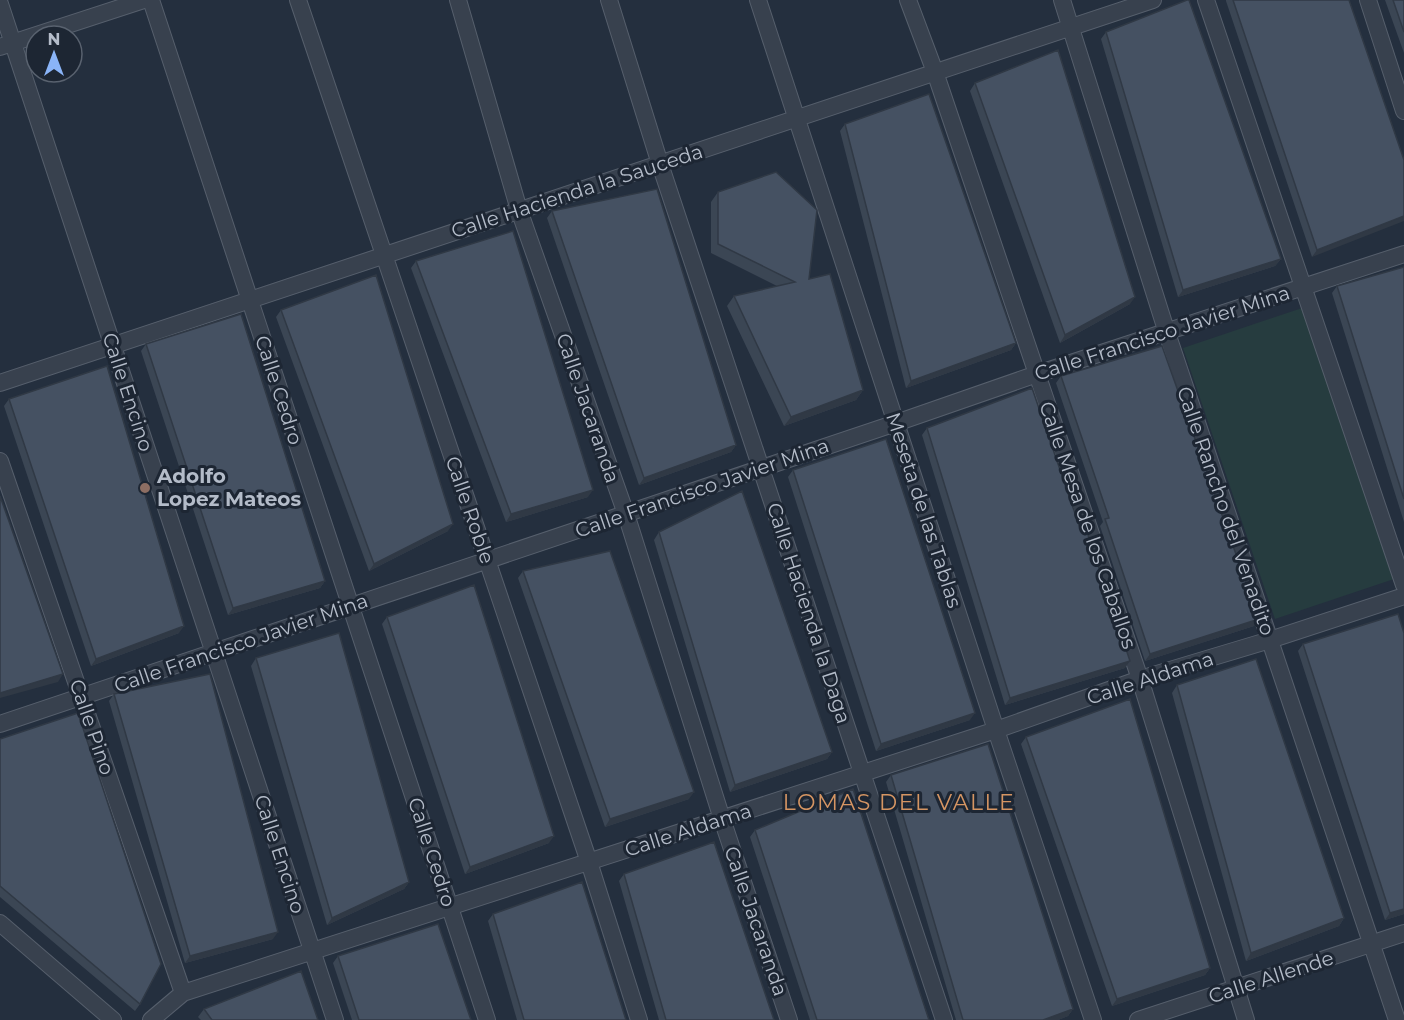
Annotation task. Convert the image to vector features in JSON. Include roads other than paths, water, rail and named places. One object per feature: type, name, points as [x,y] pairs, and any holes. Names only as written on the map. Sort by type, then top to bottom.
[{"type":"street","points":[[6,45],[144,0]]},
{"type":"street","name":"Calle Cedro","points":[[151,0],[487,1020]]},
{"type":"street","name":"Calle Roble","points":[[298,0],[589,862],[639,1020]]},
{"type":"street","name":"Calle Jacaranda","points":[[458,0],[519,210],[626,514],[722,819],[789,1020]]},
{"type":"street","name":"Calle Hacienda la Daga","points":[[609,0],[660,164],[944,1020]]},
{"type":"street","name":"Meseta de las Tablas","points":[[758,0],[1093,1020]]},
{"type":"street","name":"Calle Mesa de los Caballos","points":[[908,0],[935,72],[1140,679],[1246,1020]]},
{"type":"street","name":"Calle Rancho del Venadito","points":[[1062,0],[1167,333],[1396,1020]]},
{"type":"street","name":"Calle Hacienda la Sauceda","points":[[0,383],[1153,0]]},
{"type":"street","points":[[1206,0],[1404,585]]},
{"type":"street","points":[[1368,0],[1404,111]]},
{"type":"street","name":"Calle Encino","points":[[0,4],[6,45],[112,346],[335,1020]]},
{"type":"street","name":"Calle Francisco Javier Mina","points":[[0,724],[1037,374],[1404,254]]},
{"type":"street","name":"Calle Pino","points":[[0,461],[183,993]]},
{"type":"street","name":"Calle Aldama","points":[[151,1020],[183,993],[996,730],[1140,679],[1404,596]]},
{"type":"street","points":[[0,923],[113,1020]]},
{"type":"street","name":"Calle Allende","points":[[1138,1020],[1404,933]]},
{"type":"place","name":"Adolfo Lopez Mateos","points":[[145,488]]},
{"type":"district","name":"LOMAS DEL VALLE","points":[[899,802]]}]
